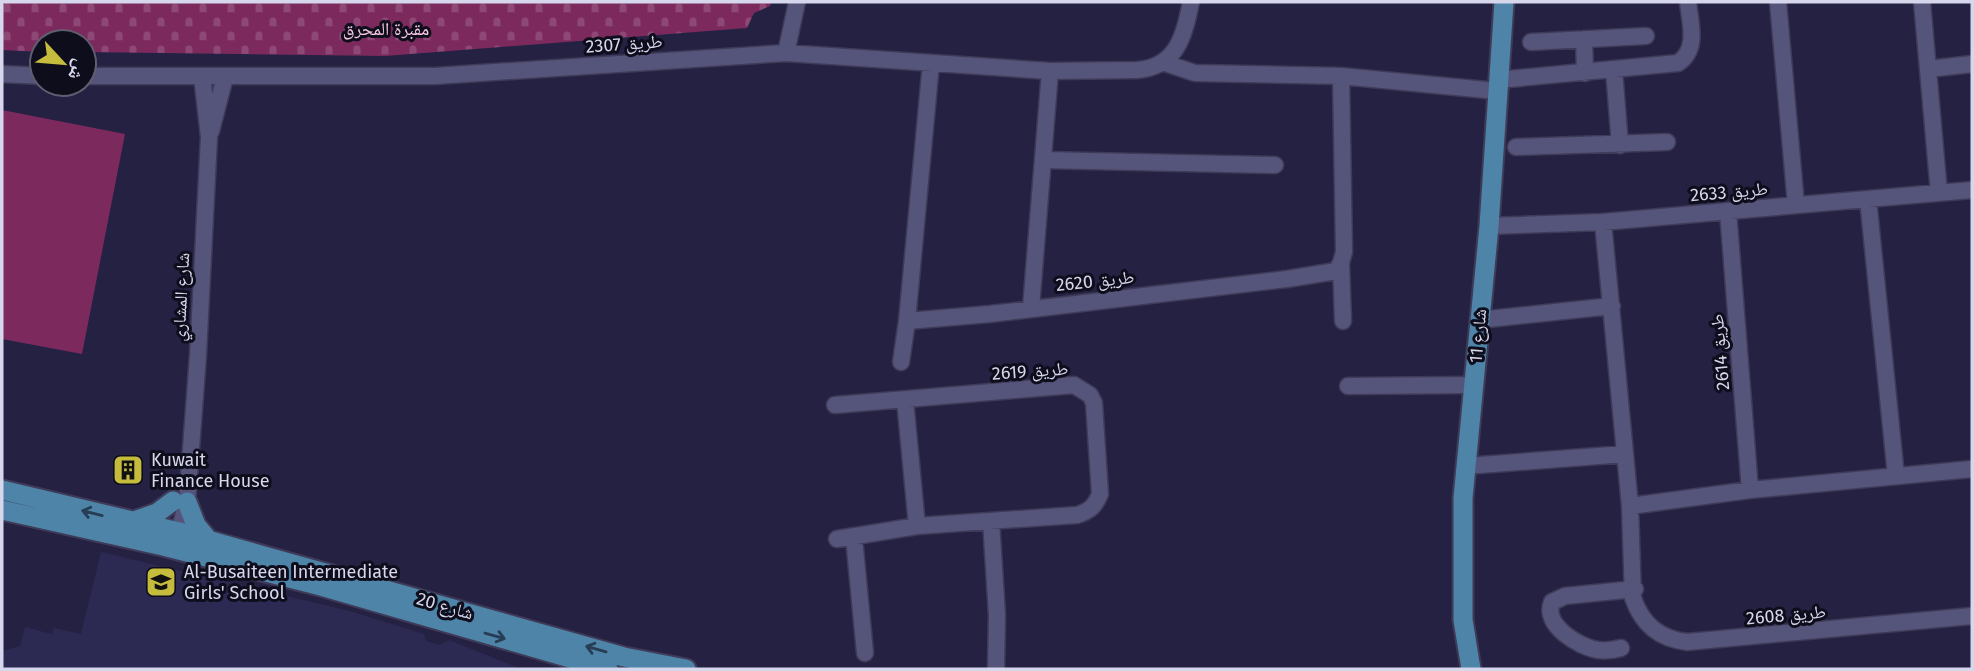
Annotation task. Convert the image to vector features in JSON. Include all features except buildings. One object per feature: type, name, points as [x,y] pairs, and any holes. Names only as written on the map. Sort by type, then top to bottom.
[{"type":"main road","name":"شارع 11","points":[[1471,669],[1463,620],[1462,583],[1466,466],[1489,226],[1504,2]]},
{"type":"main road","name":"شارع 20","points":[[2,490],[130,522],[170,540],[608,669]]},
{"type":"main road","points":[[130,522],[149,517],[180,502],[211,543]]},
{"type":"main road","name":"شارع 20","points":[[2,510],[170,540],[211,543],[624,657],[686,669]]},
{"type":"street","points":[[786,52],[797,2]]},
{"type":"street","points":[[1191,2],[1177,48],[1165,62],[1195,73],[1341,76],[1497,85],[1585,73],[1672,66],[1683,60],[1692,43],[1688,2]]},
{"type":"street","points":[[1778,2],[1796,205]]},
{"type":"street","points":[[1922,2],[1939,193]]},
{"type":"street","points":[[1531,42],[1646,36]]},
{"type":"street","points":[[1584,39],[1585,73]]},
{"type":"street","name":"طريق 2307","points":[[98,76],[435,76],[786,52],[1050,71],[1150,69],[1165,62]]},
{"type":"street","points":[[901,362],[931,63]]},
{"type":"street","points":[[1928,69],[1972,64]]},
{"type":"street","points":[[1614,70],[1620,145]]},
{"type":"street","points":[[1031,307],[1050,71]]},
{"type":"street","points":[[2,74],[28,75]]},
{"type":"street","name":"شارع المشاري","points":[[170,540],[189,458],[198,355],[209,137],[202,76]]},
{"type":"street","points":[[1341,76],[1343,321]]},
{"type":"street","name":"شارع المشاري","points":[[209,137],[225,77]]},
{"type":"street","points":[[1516,147],[1667,142]]},
{"type":"street","points":[[1043,160],[1276,165]]},
{"type":"street","name":"طريق 2633","points":[[1489,226],[1603,222],[1972,190]]},
{"type":"street","points":[[1867,199],[1896,476]]},
{"type":"street","name":"طريق 2614","points":[[1728,211],[1750,490]]},
{"type":"street","name":"طريق 2608","points":[[1603,222],[1626,454],[1635,589],[1633,598],[1648,626],[1666,638],[1687,642],[1972,616]]},
{"type":"street","name":"طريق 2620","points":[[907,321],[1287,279],[1331,273],[1341,263]]},
{"type":"street","points":[[1479,320],[1612,306]]},
{"type":"street","name":"طريق 2619","points":[[835,405],[1074,385],[1090,395],[1094,403],[1100,494],[1096,505],[1077,515],[917,526],[837,539]]},
{"type":"street","points":[[1348,386],[1474,385]]},
{"type":"street","points":[[905,400],[917,526]]},
{"type":"street","points":[[1466,466],[1626,454]]},
{"type":"street","points":[[1630,506],[1750,490],[1972,469]]},
{"type":"street","points":[[991,521],[997,615],[996,669]]},
{"type":"street","points":[[854,538],[865,653]]},
{"type":"street","points":[[1621,648],[1600,650],[1575,641],[1553,621],[1549,607],[1552,602],[1565,596],[1635,589]]},
{"type":"shaded area","name":"Al-Busaiteen Intermediate Girls' School","points":[[101,552],[350,611],[424,634],[426,641],[440,645],[449,640],[521,669],[2,669],[2,651],[20,646],[25,627],[52,634],[54,628],[81,634]]},
{"type":"green space","name":"مقبرة المحرق","points":[[2,2],[771,2],[770,6],[754,13],[747,28],[385,56],[98,52],[98,28],[28,28],[28,51],[2,50]]},
{"type":"green space","points":[[2,110],[125,134],[82,354],[2,339]]},
{"type":"place","name":"Kuwait Finance House","points":[[128,470]]},
{"type":"place","name":"Al-Busaiteen Intermediate Girls' School","points":[[161,582]]}]
